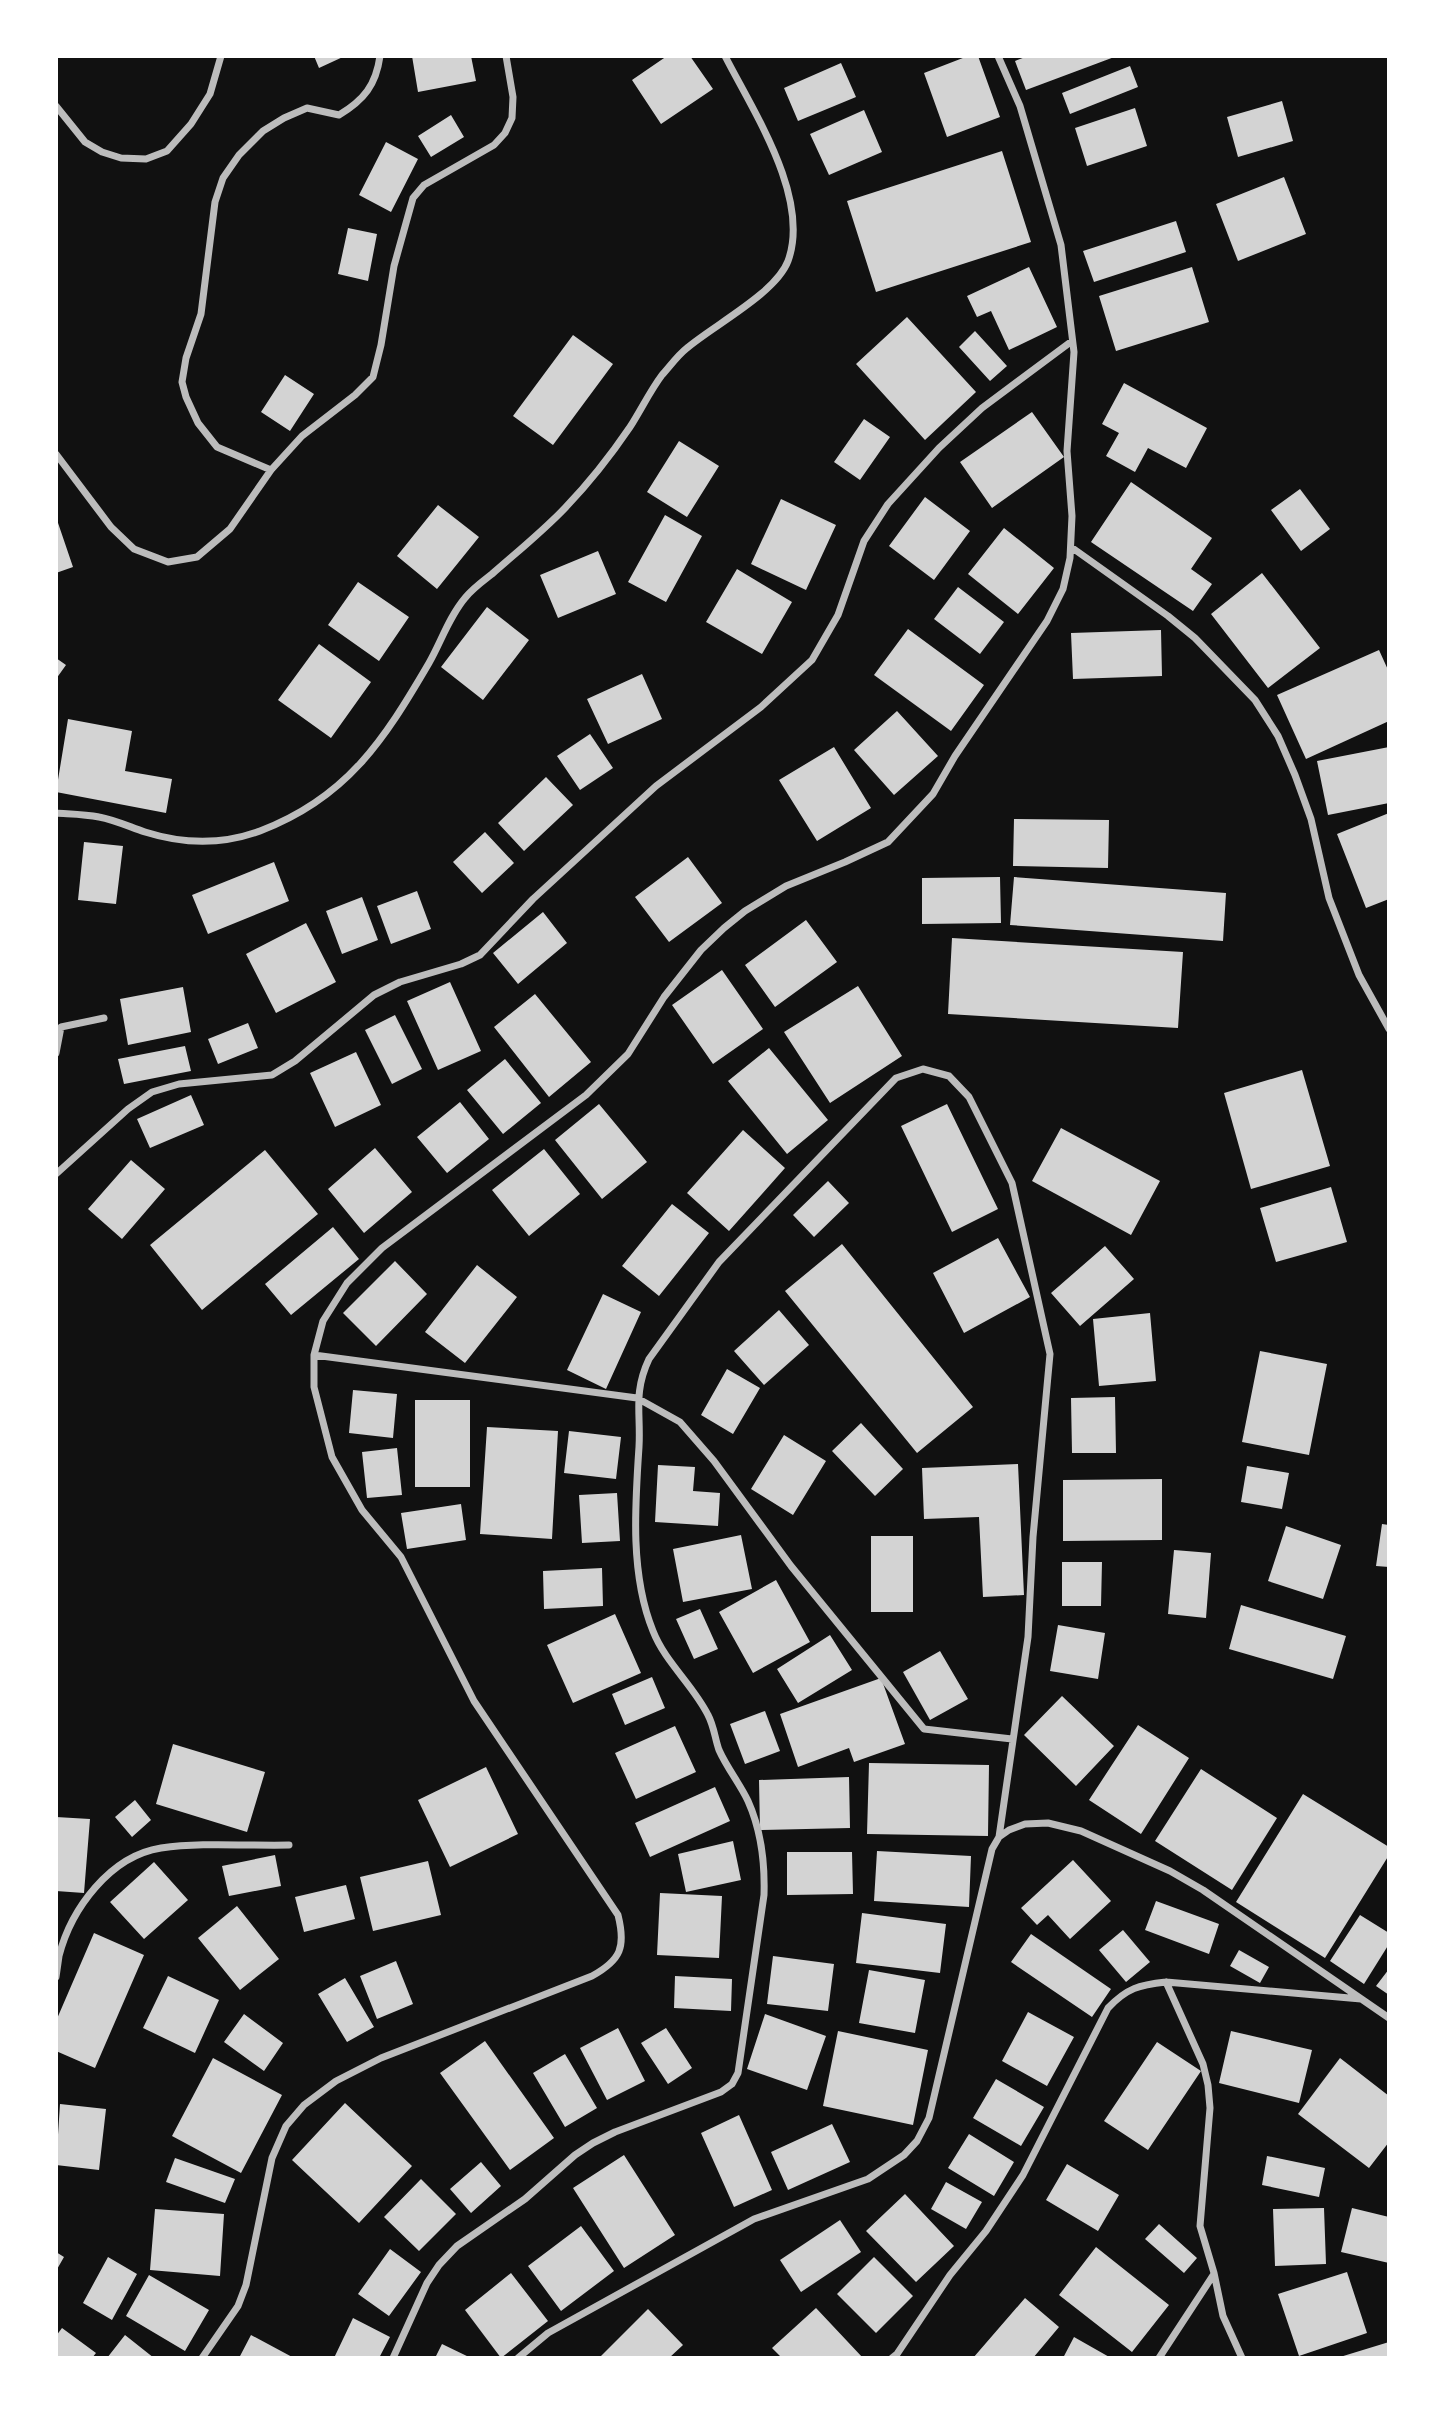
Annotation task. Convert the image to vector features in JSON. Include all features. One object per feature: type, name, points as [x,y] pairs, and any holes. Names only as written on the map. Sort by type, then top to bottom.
[{"type":"street","points":[[56,106],[85,142],[102,152],[121,158],[146,159],[167,151],[191,124],[210,94],[221,56]]},
{"type":"street","points":[[271,470],[217,447],[198,423],[182,382],[186,358],[201,314],[215,202],[223,178],[239,155],[263,131],[307,108],[339,115],[357,104],[377,74],[380,56]]},
{"type":"street","points":[[56,454],[111,527],[134,550],[168,562],[197,557],[230,530],[271,470],[302,436],[355,395],[373,377],[394,266],[413,198],[424,185],[494,145],[505,133],[512,118],[513,97],[506,56]]},
{"type":"street","points":[[56,813],[101,817],[186,841],[234,839],[312,807],[341,785],[365,761],[393,723],[465,598],[539,535],[567,506],[609,454],[664,373],[685,349],[775,283],[788,263],[793,240],[789,194],[778,162],[724,56]]},
{"type":"street","points":[[202,2358],[238,2306],[246,2286],[272,2158],[286,2126],[304,2105],[336,2081],[382,2058],[592,1976],[610,1966],[619,1953],[622,1934],[618,1915],[474,1701],[401,1558],[362,1510],[332,1457],[314,1387],[314,1355],[323,1321],[346,1283],[382,1248],[586,1095],[628,1054],[664,997],[701,950],[724,928],[745,911],[786,886],[888,842],[933,794],[955,756],[1047,621],[1063,589],[1070,558],[1072,516],[1067,451],[1074,352],[1060,245],[1020,106],[998,56]]},
{"type":"street","points":[[56,1174],[128,1109],[152,1092],[180,1084],[271,1075],[295,1061],[374,995],[400,982],[461,964],[480,955],[533,899],[656,786],[761,706],[812,660],[838,615],[864,541],[888,504],[982,408],[1072,341]]},
{"type":"street","points":[[1071,547],[1168,615],[1255,700],[1278,736],[1295,775],[1311,819],[1329,898],[1359,975],[1389,1030]]},
{"type":"street","points":[[56,1053],[61,1027],[104,1018]]},
{"type":"street","points":[[393,2358],[427,2283],[457,2246],[525,2199],[575,2155],[593,2143],[721,2092],[732,2084],[738,2073],[764,1895],[765,1872],[761,1844],[747,1801],[720,1751],[709,1715],[666,1655],[653,1632],[645,1606],[636,1553],[635,1493],[639,1443],[637,1398],[643,1370],[649,1359],[719,1262],[896,1078],[923,1069],[949,1076],[969,1097],[1012,1183],[1050,1354],[1033,1537],[1028,1637],[999,1837],[992,1849],[929,2118],[911,2148],[868,2179],[754,2219],[548,2333],[518,2358]]},
{"type":"street","points":[[314,1355],[637,1398],[680,1422],[714,1461],[799,1575],[924,1729],[1012,1739]]},
{"type":"street","points":[[999,1837],[1025,1824],[1048,1823],[1081,1831],[1170,1871],[1203,1890],[1389,2018]]},
{"type":"street","points":[[56,1977],[59,1956],[85,1900],[119,1866],[159,1848],[289,1845]]},
{"type":"street","points":[[892,2358],[950,2275],[993,2222],[1023,2175],[1108,2008],[1122,1994],[1141,1985],[1166,1982],[1361,1999]]},
{"type":"street","points":[[1166,1982],[1203,2064],[1208,2085],[1209,2108],[1200,2226],[1223,2316],[1242,2358]]},
{"type":"street","points":[[1159,2358],[1214,2273]]},
{"type":"building","points":[[314,56],[345,56],[319,68]]},
{"type":"building","points":[[412,56],[471,56],[476,81],[418,92]]},
{"type":"building","points":[[667,56],[690,56],[713,89],[661,124],[632,80]]},
{"type":"building","points":[[968,56],[978,56],[1000,117],[947,137],[924,73]]},
{"type":"building","points":[[1028,56],[1117,56],[1026,90],[1015,61]]},
{"type":"building","points":[[841,63],[856,97],[798,121],[784,88]]},
{"type":"building","points":[[1130,66],[1138,87],[1070,114],[1062,93]]},
{"type":"building","points":[[1282,101],[1293,141],[1238,157],[1227,117]]},
{"type":"building","points":[[1135,108],[1147,146],[1087,166],[1075,128]]},
{"type":"building","points":[[864,110],[882,152],[829,175],[810,134]]},
{"type":"building","points":[[451,115],[464,137],[431,157],[418,136]]},
{"type":"building","points":[[386,142],[418,159],[391,212],[359,195]]},
{"type":"building","points":[[1002,151],[1031,242],[876,292],[847,201]]},
{"type":"building","points":[[1284,177],[1306,234],[1238,261],[1216,204]]},
{"type":"building","points":[[1176,221],[1186,252],[1094,282],[1083,251]]},
{"type":"building","points":[[348,228],[377,234],[368,281],[338,274]]},
{"type":"building","points":[[1029,267],[1057,327],[1009,350],[991,311],[977,317],[967,296]]},
{"type":"building","points":[[1192,267],[1209,322],[1116,351],[1099,296]]},
{"type":"building","points":[[907,317],[976,392],[925,440],[856,364]]},
{"type":"building","points":[[975,331],[1007,366],[990,381],[959,347]]},
{"type":"building","points":[[573,335],[613,364],[553,445],[513,416]]},
{"type":"building","points":[[285,375],[314,394],[290,431],[261,412]]},
{"type":"building","points":[[1124,383],[1207,428],[1186,468],[1148,448],[1135,472],[1106,456],[1119,433],[1102,424]]},
{"type":"building","points":[[1032,412],[1064,457],[992,508],[960,462]]},
{"type":"building","points":[[864,419],[890,437],[860,480],[834,462]]},
{"type":"building","points":[[679,441],[719,466],[687,517],[647,492]]},
{"type":"building","points":[[1131,482],[1212,538],[1191,569],[1212,584],[1193,611],[1091,542]]},
{"type":"building","points":[[1300,489],[1330,529],[1301,551],[1271,510]]},
{"type":"building","points":[[925,497],[970,531],[934,580],[889,546]]},
{"type":"building","points":[[781,499],[836,525],[806,590],[751,564]]},
{"type":"building","points":[[438,505],[479,537],[437,589],[397,556]]},
{"type":"building","points":[[665,515],[702,536],[666,602],[628,582]]},
{"type":"building","points":[[56,517],[73,567],[56,573]]},
{"type":"building","points":[[1004,528],[1054,568],[1018,614],[968,574]]},
{"type":"building","points":[[598,551],[616,594],[558,618],[540,575]]},
{"type":"building","points":[[737,569],[792,602],[762,654],[706,622]]},
{"type":"building","points":[[1262,573],[1320,648],[1268,688],[1211,614]]},
{"type":"building","points":[[358,582],[409,617],[379,661],[328,625]]},
{"type":"building","points":[[958,587],[1004,622],[980,654],[934,619]]},
{"type":"building","points":[[487,607],[529,640],[483,700],[441,667]]},
{"type":"building","points":[[908,629],[984,685],[951,731],[874,675]]},
{"type":"building","points":[[1161,630],[1162,676],[1073,679],[1071,633]]},
{"type":"building","points":[[319,644],[371,682],[331,738],[278,700]]},
{"type":"building","points":[[1379,650],[1389,672],[1389,721],[1306,759],[1277,695]]},
{"type":"building","points":[[56,658],[66,665],[56,679]]},
{"type":"building","points":[[642,674],[662,719],[608,744],[587,699]]},
{"type":"building","points":[[897,711],[938,756],[894,795],[854,750]]},
{"type":"building","points":[[68,719],[132,731],[125,771],[172,779],[166,813],[56,792]]},
{"type":"building","points":[[590,734],[613,768],[580,790],[557,756]]},
{"type":"building","points":[[834,747],[871,808],[817,841],[779,780]]},
{"type":"building","points":[[1389,747],[1389,803],[1328,815],[1317,761]]},
{"type":"building","points":[[546,777],[573,805],[524,851],[498,823]]},
{"type":"building","points":[[1389,813],[1389,899],[1366,908],[1337,834]]},
{"type":"building","points":[[1014,819],[1109,820],[1108,868],[1013,866]]},
{"type":"building","points":[[485,832],[514,863],[482,893],[453,862]]},
{"type":"building","points":[[84,842],[123,846],[116,904],[78,900]]},
{"type":"building","points":[[688,857],[722,903],[669,942],[635,897]]},
{"type":"building","points":[[274,862],[289,901],[208,934],[192,895]]},
{"type":"building","points":[[1000,877],[1001,923],[922,924],[922,878]]},
{"type":"building","points":[[1014,877],[1226,893],[1223,941],[1010,925]]},
{"type":"building","points":[[417,891],[431,929],[391,944],[377,906]]},
{"type":"building","points":[[362,897],[378,940],[342,954],[326,911]]},
{"type":"building","points":[[543,912],[567,943],[518,984],[493,953]]},
{"type":"building","points":[[806,920],[837,962],[775,1007],[745,965]]},
{"type":"building","points":[[306,923],[336,982],[276,1013],[246,954]]},
{"type":"building","points":[[952,938],[1183,952],[1178,1028],[948,1014]]},
{"type":"building","points":[[722,970],[763,1029],[713,1064],[672,1005]]},
{"type":"building","points":[[450,982],[481,1051],[438,1070],[407,1001]]},
{"type":"building","points":[[858,986],[902,1056],[830,1103],[784,1032]]},
{"type":"building","points":[[183,987],[191,1032],[128,1045],[120,999]]},
{"type":"building","points":[[535,994],[591,1062],[549,1097],[494,1027]]},
{"type":"building","points":[[395,1015],[422,1069],[392,1084],[365,1030]]},
{"type":"building","points":[[248,1023],[258,1048],[218,1064],[208,1039]]},
{"type":"building","points":[[185,1046],[191,1071],[124,1084],[118,1059]]},
{"type":"building","points":[[769,1048],[828,1120],[787,1154],[728,1081]]},
{"type":"building","points":[[356,1052],[381,1105],[335,1127],[310,1073]]},
{"type":"building","points":[[505,1059],[541,1103],[503,1134],[467,1090]]},
{"type":"building","points":[[1302,1070],[1330,1166],[1251,1189],[1224,1093]]},
{"type":"building","points":[[191,1095],[204,1125],[150,1148],[137,1119]]},
{"type":"building","points":[[460,1102],[489,1139],[447,1173],[417,1137]]},
{"type":"building","points":[[599,1104],[647,1162],[602,1199],[555,1140]]},
{"type":"building","points":[[947,1104],[998,1209],[952,1232],[901,1126]]},
{"type":"building","points":[[1061,1128],[1160,1181],[1131,1235],[1032,1181]]},
{"type":"building","points":[[743,1130],[785,1168],[729,1231],[687,1193]]},
{"type":"building","points":[[375,1148],[412,1192],[364,1233],[328,1189]]},
{"type":"building","points":[[544,1149],[580,1194],[529,1236],[492,1190]]},
{"type":"building","points":[[265,1150],[318,1214],[202,1310],[150,1245]]},
{"type":"building","points":[[131,1160],[165,1189],[122,1239],[88,1209]]},
{"type":"building","points":[[828,1181],[849,1203],[814,1237],[793,1215]]},
{"type":"building","points":[[1331,1187],[1347,1242],[1276,1262],[1260,1208]]},
{"type":"building","points":[[672,1204],[709,1233],[659,1296],[622,1266]]},
{"type":"building","points":[[333,1227],[359,1259],[291,1315],[265,1284]]},
{"type":"building","points":[[998,1238],[1030,1297],[964,1333],[933,1273]]},
{"type":"building","points":[[842,1244],[973,1407],[917,1453],[785,1291]]},
{"type":"building","points":[[1105,1246],[1134,1279],[1080,1326],[1051,1293]]},
{"type":"building","points":[[395,1261],[427,1294],[376,1346],[343,1313]]},
{"type":"building","points":[[477,1265],[517,1297],[465,1363],[425,1332]]},
{"type":"building","points":[[603,1294],[641,1312],[606,1389],[567,1370]]},
{"type":"building","points":[[779,1310],[809,1345],[764,1385],[734,1351]]},
{"type":"building","points":[[1150,1313],[1156,1381],[1099,1386],[1093,1319]]},
{"type":"building","points":[[1260,1351],[1327,1364],[1309,1455],[1242,1442]]},
{"type":"building","points":[[727,1369],[760,1388],[733,1434],[701,1415]]},
{"type":"building","points":[[353,1390],[397,1394],[393,1438],[349,1433]]},
{"type":"building","points":[[1115,1397],[1116,1453],[1072,1453],[1071,1398]]},
{"type":"building","points":[[415,1400],[470,1400],[470,1487],[415,1487]]},
{"type":"building","points":[[861,1423],[903,1469],[875,1496],[832,1451]]},
{"type":"building","points":[[487,1427],[558,1431],[552,1539],[480,1534]]},
{"type":"building","points":[[569,1431],[621,1437],[616,1479],[564,1473]]},
{"type":"building","points":[[784,1435],[826,1461],[793,1515],[751,1489]]},
{"type":"building","points":[[397,1448],[402,1495],[367,1498],[362,1452]]},
{"type":"building","points":[[1018,1464],[1024,1595],[983,1597],[979,1517],[924,1519],[922,1468]]},
{"type":"building","points":[[658,1465],[695,1467],[693,1491],[720,1493],[718,1526],[655,1522]]},
{"type":"building","points":[[1247,1466],[1289,1473],[1282,1509],[1241,1502]]},
{"type":"building","points":[[1162,1479],[1162,1540],[1063,1541],[1063,1480]]},
{"type":"building","points":[[617,1493],[620,1541],[582,1543],[579,1495]]},
{"type":"building","points":[[461,1504],[466,1540],[407,1549],[401,1513]]},
{"type":"building","points":[[1382,1524],[1389,1525],[1389,1567],[1376,1566]]},
{"type":"building","points":[[1286,1526],[1341,1545],[1323,1599],[1268,1581]]},
{"type":"building","points":[[741,1535],[752,1589],[683,1602],[673,1549]]},
{"type":"building","points":[[871,1536],[913,1536],[913,1612],[871,1612]]},
{"type":"building","points":[[1174,1550],[1211,1553],[1206,1618],[1168,1614]]},
{"type":"building","points":[[1062,1562],[1102,1562],[1101,1606],[1062,1606]]},
{"type":"building","points":[[602,1568],[603,1606],[544,1609],[543,1571]]},
{"type":"building","points":[[776,1580],[810,1642],[753,1673],[719,1612]]},
{"type":"building","points":[[1241,1605],[1346,1636],[1333,1679],[1229,1649]]},
{"type":"building","points":[[700,1609],[718,1649],[694,1659],[676,1619]]},
{"type":"building","points":[[615,1614],[641,1673],[573,1703],[547,1645]]},
{"type":"building","points":[[1058,1625],[1105,1633],[1098,1679],[1050,1671]]},
{"type":"building","points":[[830,1635],[852,1670],[798,1703],[777,1669]]},
{"type":"building","points":[[940,1651],[968,1699],[930,1720],[903,1672]]},
{"type":"building","points":[[652,1677],[665,1708],[625,1725],[612,1694]]},
{"type":"building","points":[[881,1678],[905,1744],[854,1762],[849,1748],[798,1767],[780,1714]]},
{"type":"building","points":[[1062,1696],[1114,1746],[1076,1786],[1024,1735]]},
{"type":"building","points":[[765,1711],[780,1751],[745,1764],[730,1724]]},
{"type":"building","points":[[1138,1725],[1189,1758],[1141,1834],[1089,1800]]},
{"type":"building","points":[[675,1726],[696,1772],[636,1799],[615,1753]]},
{"type":"building","points":[[173,1744],[265,1772],[247,1832],[156,1804]]},
{"type":"building","points":[[869,1763],[989,1765],[988,1836],[867,1834]]},
{"type":"building","points":[[486,1767],[518,1834],[450,1867],[418,1800]]},
{"type":"building","points":[[1201,1769],[1277,1818],[1232,1890],[1155,1841]]},
{"type":"building","points":[[849,1777],[850,1828],[760,1830],[759,1780]]},
{"type":"building","points":[[715,1787],[730,1821],[650,1857],[635,1823]]},
{"type":"building","points":[[1303,1794],[1389,1847],[1389,1855],[1325,1958],[1236,1902]]},
{"type":"building","points":[[135,1800],[151,1820],[132,1837],[115,1817]]},
{"type":"building","points":[[56,1817],[90,1819],[84,1893],[56,1891]]},
{"type":"building","points":[[733,1841],[741,1880],[686,1892],[678,1854]]},
{"type":"building","points":[[877,1851],[971,1856],[969,1907],[874,1901]]},
{"type":"building","points":[[787,1852],[852,1852],[853,1894],[787,1895]]},
{"type":"building","points":[[275,1855],[281,1886],[229,1896],[222,1866]]},
{"type":"building","points":[[1073,1860],[1111,1901],[1070,1939],[1048,1915],[1037,1925],[1021,1908]]},
{"type":"building","points":[[428,1861],[441,1915],[373,1931],[360,1877]]},
{"type":"building","points":[[154,1862],[188,1900],[144,1939],[110,1902]]},
{"type":"building","points":[[346,1885],[355,1919],[304,1932],[295,1897]]},
{"type":"building","points":[[660,1893],[722,1896],[719,1958],[657,1955]]},
{"type":"building","points":[[1156,1901],[1219,1924],[1209,1954],[1145,1930]]},
{"type":"building","points":[[237,1906],[279,1959],[240,1990],[198,1938]]},
{"type":"building","points":[[862,1913],[946,1924],[940,1973],[856,1963]]},
{"type":"building","points":[[1360,1915],[1389,1933],[1389,1944],[1364,1984],[1330,1961]]},
{"type":"building","points":[[1123,1930],[1150,1962],[1126,1982],[1099,1950]]},
{"type":"building","points":[[94,1933],[144,1955],[95,2068],[56,2051],[56,2021]]},
{"type":"building","points":[[1031,1934],[1111,1989],[1092,2017],[1011,1962]]},
{"type":"building","points":[[1239,1950],[1269,1967],[1260,1983],[1230,1966]]},
{"type":"building","points":[[773,1956],[834,1964],[828,2011],[767,2004]]},
{"type":"building","points":[[396,1961],[413,2004],[377,2019],[360,1976]]},
{"type":"building","points":[[1389,1969],[1389,1995],[1376,1986]]},
{"type":"building","points":[[869,1970],[925,1980],[915,2033],[859,2023]]},
{"type":"building","points":[[168,1976],[219,2000],[195,2053],[143,2028]]},
{"type":"building","points":[[675,1976],[732,1979],[731,2011],[674,2008]]},
{"type":"building","points":[[345,1978],[374,2027],[347,2042],[318,1994]]},
{"type":"building","points":[[1028,2012],[1074,2037],[1047,2086],[1002,2061]]},
{"type":"building","points":[[244,2014],[283,2043],[264,2071],[224,2042]]},
{"type":"building","points":[[765,2014],[826,2036],[807,2090],[747,2069]]},
{"type":"building","points":[[618,2028],[645,2081],[607,2100],[580,2048]]},
{"type":"building","points":[[666,2028],[692,2068],[668,2084],[641,2043]]},
{"type":"building","points":[[838,2031],[928,2050],[913,2125],[823,2106]]},
{"type":"building","points":[[1231,2031],[1312,2050],[1299,2103],[1219,2083]]},
{"type":"building","points":[[485,2041],[554,2138],[510,2170],[440,2073]]},
{"type":"building","points":[[1157,2042],[1201,2071],[1148,2150],[1104,2121]]},
{"type":"building","points":[[565,2054],[597,2108],[565,2127],[533,2073]]},
{"type":"building","points":[[213,2058],[282,2095],[241,2173],[172,2136]]},
{"type":"building","points":[[1340,2058],[1389,2096],[1389,2142],[1369,2168],[1298,2114]]},
{"type":"building","points":[[996,2079],[1044,2107],[1021,2146],[973,2118]]},
{"type":"building","points":[[345,2103],[412,2166],[359,2223],[292,2160]]},
{"type":"building","points":[[60,2104],[106,2109],[99,2170],[56,2165]]},
{"type":"building","points":[[739,2115],[772,2190],[734,2207],[701,2133]]},
{"type":"building","points":[[832,2124],[850,2162],[788,2190],[771,2152]]},
{"type":"building","points":[[969,2134],[1014,2162],[994,2196],[948,2168]]},
{"type":"building","points":[[624,2155],[675,2235],[624,2268],[573,2188]]},
{"type":"building","points":[[1267,2156],[1325,2168],[1319,2197],[1262,2185]]},
{"type":"building","points":[[175,2158],[235,2179],[225,2203],[166,2182]]},
{"type":"building","points":[[481,2162],[501,2186],[471,2213],[450,2189]]},
{"type":"building","points":[[1067,2164],[1119,2195],[1098,2231],[1046,2200]]},
{"type":"building","points":[[421,2179],[456,2214],[419,2251],[384,2217]]},
{"type":"building","points":[[946,2182],[982,2202],[966,2229],[931,2209]]},
{"type":"building","points":[[905,2194],[954,2246],[916,2282],[866,2231]]},
{"type":"building","points":[[1324,2208],[1326,2264],[1275,2266],[1273,2209]]},
{"type":"building","points":[[1352,2208],[1389,2217],[1389,2263],[1341,2252]]},
{"type":"building","points":[[155,2209],[224,2214],[220,2276],[150,2270]]},
{"type":"building","points":[[840,2220],[861,2252],[801,2292],[780,2260]]},
{"type":"building","points":[[1159,2224],[1197,2258],[1184,2273],[1145,2239]]},
{"type":"building","points":[[581,2226],[614,2271],[561,2311],[528,2266]]},
{"type":"building","points":[[1096,2247],[1169,2305],[1132,2352],[1059,2295]]},
{"type":"building","points":[[390,2249],[421,2272],[389,2316],[358,2294]]},
{"type":"building","points":[[56,2252],[64,2257],[56,2271]]},
{"type":"building","points":[[108,2257],[137,2274],[112,2320],[83,2303]]},
{"type":"building","points":[[874,2257],[913,2296],[876,2333],[837,2294]]},
{"type":"building","points":[[1347,2272],[1367,2333],[1299,2356],[1278,2294]]},
{"type":"building","points":[[511,2273],[548,2321],[501,2358],[465,2310]]},
{"type":"building","points":[[149,2275],[209,2310],[185,2351],[126,2316]]},
{"type":"building","points":[[1025,2298],[1059,2327],[1033,2358],[973,2358]]},
{"type":"building","points":[[816,2308],[863,2358],[782,2358],[772,2348]]},
{"type":"building","points":[[648,2309],[683,2345],[669,2358],[599,2358]]},
{"type":"building","points":[[353,2318],[390,2337],[379,2358],[334,2358]]},
{"type":"building","points":[[62,2328],[96,2353],[92,2358],[56,2358],[56,2336]]},
{"type":"building","points":[[125,2335],[154,2358],[107,2358]]},
{"type":"building","points":[[251,2335],[294,2358],[239,2358]]},
{"type":"building","points":[[1074,2337],[1111,2358],[1063,2358]]},
{"type":"building","points":[[1389,2342],[1389,2358],[1340,2358],[1340,2357]]},
{"type":"building","points":[[442,2344],[471,2358],[435,2358]]}]
